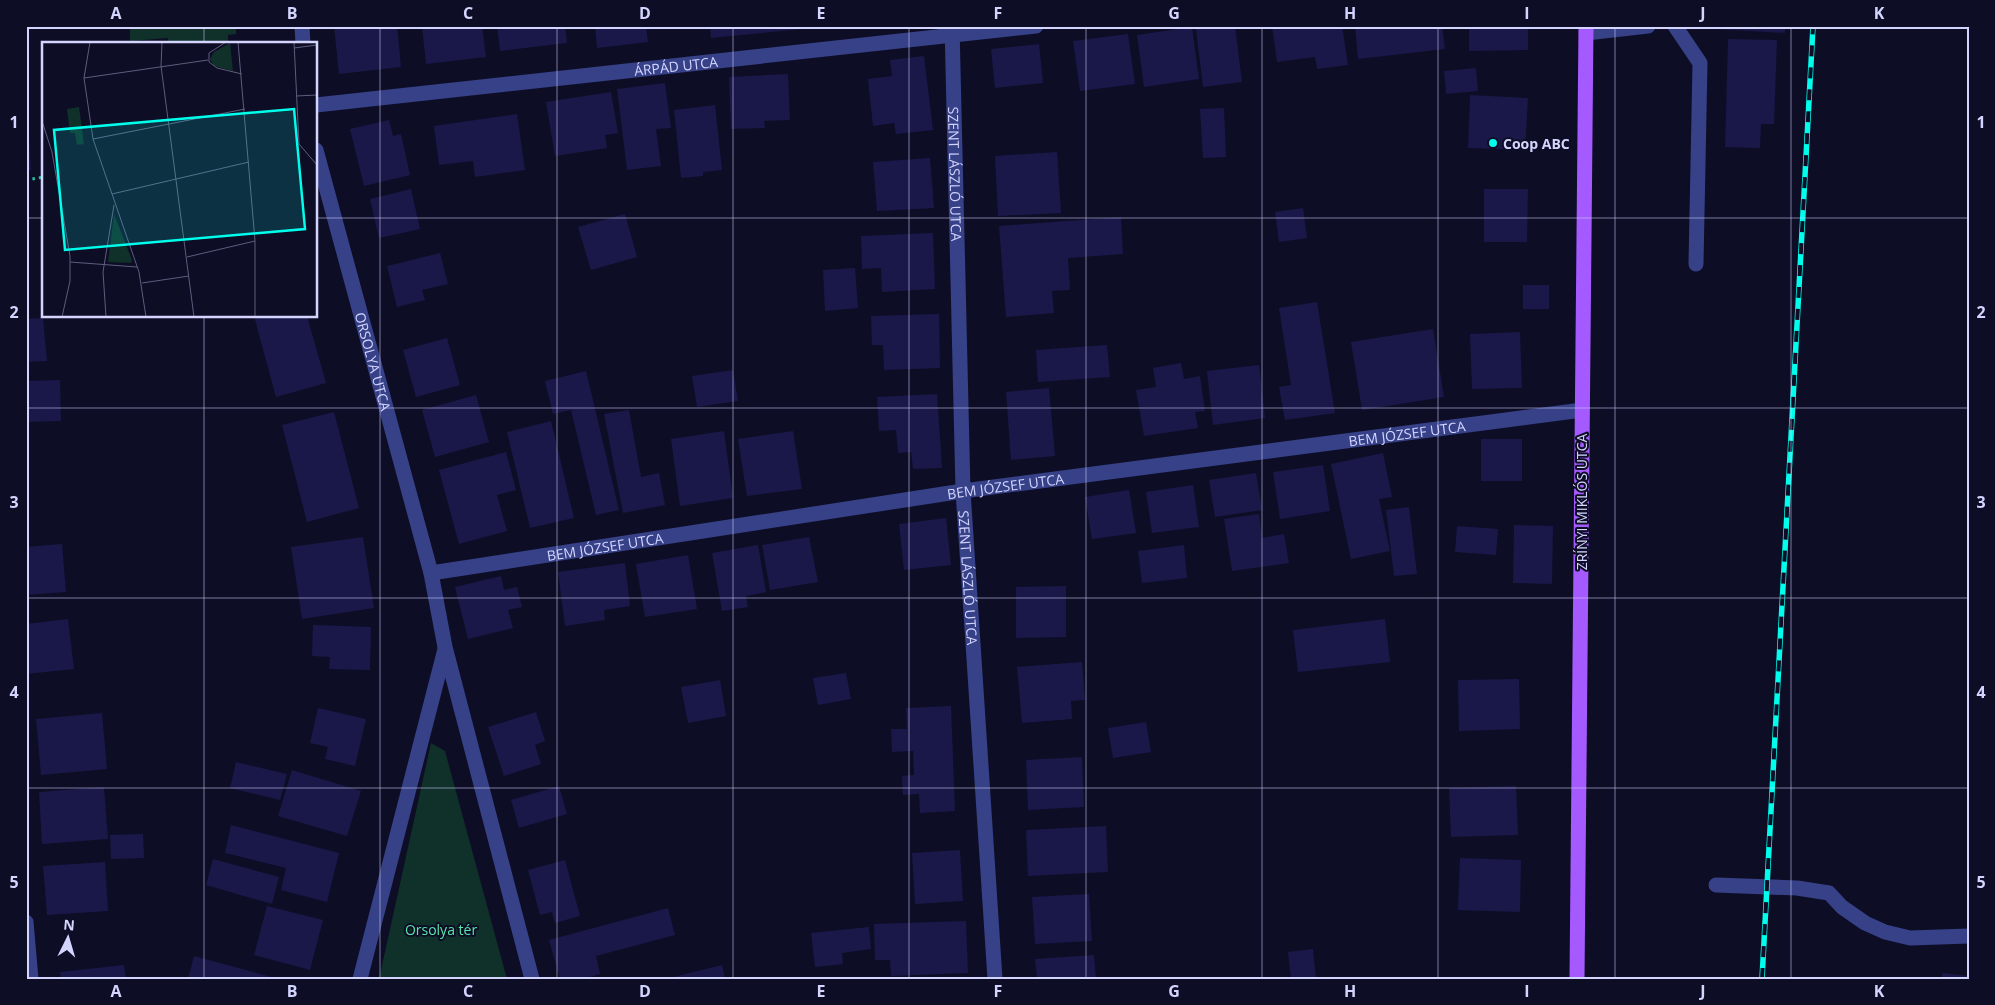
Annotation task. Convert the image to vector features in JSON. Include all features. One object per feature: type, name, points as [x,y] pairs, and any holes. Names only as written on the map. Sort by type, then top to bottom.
[{"type":"main road","name":"ZRÍNYI MIKLÓS UTCA","points":[[1577,979],[1586,30]]},
{"type":"street","points":[[302,26],[303,42]]},
{"type":"street","name":"ÁRPÁD UTCA","points":[[318,105],[952,31],[1036,26]]},
{"type":"street","points":[[1586,30],[1648,26]]},
{"type":"street","points":[[1675,26],[1700,63],[1696,264]]},
{"type":"street","name":"SZENT LÁSZLÓ UTCA","points":[[952,31],[963,491],[995,979]]},
{"type":"street","name":"ORSOLYA UTCA","points":[[318,157],[431,573]]},
{"type":"street","name":"BEM JÓZSEF UTCA","points":[[431,573],[963,491],[1582,410]]},
{"type":"street","points":[[431,573],[445,647],[532,979]]},
{"type":"street","points":[[360,979],[445,647]]},
{"type":"street","points":[[1716,884],[1797,888],[1829,893],[1842,907],[1865,923],[1886,932],[1910,938],[1969,936]]},
{"type":"street","points":[[26,922],[32,979]]},
{"type":"path","points":[[26,180],[42,177]]},
{"type":"green space","points":[[130,26],[236,26],[236,34],[228,35],[228,42],[169,42],[168,38],[130,41]]},
{"type":"green space","name":"Orsolya tér","points":[[431,743],[445,751],[507,979],[379,979]]},
{"type":"building","points":[[334,26],[397,26],[401,67],[339,74]]},
{"type":"building","points":[[422,26],[482,26],[486,57],[426,64]]},
{"type":"building","points":[[497,26],[565,26],[567,43],[500,51]]},
{"type":"building","points":[[595,26],[646,26],[648,42],[597,48]]},
{"type":"building","points":[[710,26],[801,26],[801,29],[711,38]]},
{"type":"building","points":[[1235,26],[1242,82],[1203,87],[1196,29]]},
{"type":"building","points":[[1272,26],[1342,26],[1348,65],[1317,69],[1315,57],[1277,62]]},
{"type":"building","points":[[1355,26],[1442,26],[1445,49],[1358,59]]},
{"type":"building","points":[[1469,26],[1528,26],[1528,50],[1469,51]]},
{"type":"building","points":[[1716,26],[1785,26],[1785,33],[1716,29]]},
{"type":"building","points":[[1192,27],[1199,79],[1144,87],[1137,35]]},
{"type":"building","points":[[1128,34],[1135,84],[1080,91],[1073,41]]},
{"type":"building","points":[[1728,39],[1777,40],[1774,124],[1761,124],[1760,148],[1725,147]]},
{"type":"building","points":[[1039,44],[1043,83],[995,88],[991,49]]},
{"type":"building","points":[[924,56],[933,130],[896,134],[894,123],[873,126],[868,79],[892,76],[890,60]]},
{"type":"building","points":[[1476,68],[1478,91],[1446,94],[1444,71]]},
{"type":"building","points":[[788,74],[790,120],[764,121],[765,128],[731,129],[729,77]]},
{"type":"building","points":[[665,83],[671,128],[656,129],[661,166],[627,170],[617,89]]},
{"type":"building","points":[[611,92],[618,133],[605,135],[607,148],[555,156],[546,102]]},
{"type":"building","points":[[1470,95],[1528,98],[1525,150],[1468,148]]},
{"type":"building","points":[[715,105],[722,170],[703,172],[703,176],[681,178],[674,110]]},
{"type":"building","points":[[1224,108],[1226,157],[1203,158],[1200,109]]},
{"type":"building","points":[[517,114],[525,170],[475,177],[473,161],[439,165],[434,126]]},
{"type":"building","points":[[389,120],[393,136],[401,134],[410,175],[364,186],[350,129]]},
{"type":"building","points":[[26,121],[28,121],[31,170],[26,170]]},
{"type":"building","points":[[1057,152],[1061,213],[998,216],[995,156]]},
{"type":"building","points":[[930,158],[934,208],[877,211],[873,162]]},
{"type":"building","points":[[411,189],[420,229],[379,238],[370,199]]},
{"type":"building","points":[[1484,189],[1528,189],[1527,242],[1484,242]]},
{"type":"building","points":[[1303,208],[1307,238],[1279,242],[1275,212]]},
{"type":"building","points":[[625,214],[637,257],[591,270],[578,227]]},
{"type":"building","points":[[1121,217],[1123,254],[1068,258],[1070,290],[1052,291],[1054,313],[1006,317],[999,226]]},
{"type":"building","points":[[933,233],[935,289],[882,292],[881,268],[862,269],[861,236]]},
{"type":"building","points":[[440,253],[448,284],[422,290],[425,300],[397,307],[387,266]]},
{"type":"building","points":[[855,268],[858,308],[825,311],[823,270]]},
{"type":"building","points":[[1523,285],[1549,285],[1549,309],[1523,309]]},
{"type":"building","points":[[1317,302],[1335,413],[1285,420],[1279,387],[1291,385],[1279,308]]},
{"type":"building","points":[[939,314],[940,368],[884,370],[883,345],[872,345],[871,316]]},
{"type":"building","points":[[43,318],[47,361],[26,362],[26,319]]},
{"type":"building","points":[[255,318],[308,318],[326,383],[276,397]]},
{"type":"building","points":[[1433,329],[1444,397],[1362,410],[1351,342]]},
{"type":"building","points":[[1520,332],[1522,388],[1472,389],[1470,334]]},
{"type":"building","points":[[447,338],[460,385],[416,397],[403,350]]},
{"type":"building","points":[[1107,345],[1110,377],[1038,382],[1036,350]]},
{"type":"building","points":[[1181,363],[1184,379],[1200,376],[1205,411],[1195,412],[1198,428],[1144,436],[1136,390],[1156,387],[1153,368]]},
{"type":"building","points":[[1259,365],[1265,418],[1213,425],[1207,371]]},
{"type":"building","points":[[733,370],[738,401],[697,407],[692,376]]},
{"type":"building","points":[[586,371],[619,510],[596,515],[571,410],[553,414],[545,381]]},
{"type":"building","points":[[60,380],[61,421],[26,422],[26,381]]},
{"type":"building","points":[[1049,388],[1055,456],[1011,460],[1006,392]]},
{"type":"building","points":[[937,394],[942,468],[913,469],[911,452],[898,453],[896,430],[879,431],[877,397]]},
{"type":"building","points":[[476,395],[489,442],[435,457],[422,410]]},
{"type":"building","points":[[629,410],[641,477],[659,473],[665,505],[623,513],[604,414]]},
{"type":"building","points":[[334,412],[359,508],[307,522],[282,425]]},
{"type":"building","points":[[551,421],[574,518],[530,528],[507,432]]},
{"type":"building","points":[[724,431],[733,498],[680,506],[671,439]]},
{"type":"building","points":[[793,431],[802,489],[747,496],[738,439]]},
{"type":"building","points":[[1481,439],[1522,439],[1522,481],[1481,481]]},
{"type":"building","points":[[506,452],[516,490],[497,495],[507,531],[459,544],[439,470]]},
{"type":"building","points":[[1383,453],[1392,497],[1379,499],[1390,551],[1351,559],[1331,464]]},
{"type":"building","points":[[1323,465],[1330,511],[1280,519],[1273,472]]},
{"type":"building","points":[[1256,473],[1262,510],[1215,517],[1209,480]]},
{"type":"building","points":[[1193,485],[1199,527],[1152,533],[1146,492]]},
{"type":"building","points":[[1129,490],[1136,533],[1092,539],[1085,497]]},
{"type":"building","points":[[1409,507],[1417,574],[1394,576],[1386,510]]},
{"type":"building","points":[[1259,514],[1262,538],[1284,534],[1289,563],[1232,571],[1224,519]]},
{"type":"building","points":[[946,518],[951,565],[904,570],[899,524]]},
{"type":"building","points":[[1514,525],[1553,526],[1552,584],[1513,583]]},
{"type":"building","points":[[1457,526],[1498,529],[1496,555],[1455,552]]},
{"type":"building","points":[[363,537],[374,608],[302,619],[291,547]]},
{"type":"building","points":[[809,537],[818,582],[770,590],[762,545]]},
{"type":"building","points":[[62,544],[66,592],[26,595],[26,547]]},
{"type":"building","points":[[758,545],[766,592],[746,596],[748,607],[722,611],[712,553]]},
{"type":"building","points":[[1184,545],[1187,578],[1142,583],[1138,551]]},
{"type":"building","points":[[688,555],[697,609],[645,617],[636,564]]},
{"type":"building","points":[[625,563],[630,606],[604,610],[605,620],[565,626],[558,572]]},
{"type":"building","points":[[501,576],[504,590],[517,587],[522,607],[508,610],[513,628],[468,639],[455,587]]},
{"type":"building","points":[[1066,586],[1066,637],[1016,638],[1016,587]]},
{"type":"building","points":[[68,619],[74,669],[26,674],[26,624]]},
{"type":"building","points":[[1385,619],[1390,662],[1298,672],[1293,630]]},
{"type":"building","points":[[313,625],[371,627],[370,670],[329,669],[330,657],[312,656]]},
{"type":"building","points":[[1082,662],[1085,700],[1071,701],[1072,719],[1022,723],[1017,667]]},
{"type":"building","points":[[846,673],[851,699],[818,705],[813,678]]},
{"type":"building","points":[[1519,679],[1520,729],[1459,731],[1458,680]]},
{"type":"building","points":[[720,680],[726,716],[688,723],[681,687]]},
{"type":"building","points":[[951,706],[955,811],[920,813],[919,794],[903,795],[902,776],[914,775],[913,751],[892,752],[891,729],[907,729],[906,708]]},
{"type":"building","points":[[318,708],[366,719],[355,766],[325,759],[328,747],[310,743]]},
{"type":"building","points":[[536,712],[545,741],[535,745],[541,764],[504,776],[488,727]]},
{"type":"building","points":[[102,713],[107,769],[41,775],[36,719]]},
{"type":"building","points":[[1146,722],[1151,752],[1113,758],[1108,728]]},
{"type":"building","points":[[1082,757],[1084,807],[1028,810],[1026,760]]},
{"type":"building","points":[[236,762],[287,774],[280,800],[230,788]]},
{"type":"building","points":[[292,770],[361,791],[347,836],[278,816]]},
{"type":"building","points":[[559,786],[567,814],[519,828],[511,800]]},
{"type":"building","points":[[1516,786],[1518,835],[1451,837],[1449,788]]},
{"type":"building","points":[[104,787],[108,839],[42,844],[39,792]]},
{"type":"building","points":[[231,825],[339,853],[327,902],[281,890],[286,868],[225,853]]},
{"type":"building","points":[[1106,826],[1108,872],[1028,876],[1026,830]]},
{"type":"building","points":[[143,834],[144,858],[111,859],[110,835]]},
{"type":"building","points":[[960,850],[963,901],[915,904],[912,853]]},
{"type":"building","points":[[1460,858],[1521,860],[1520,912],[1458,910]]},
{"type":"building","points":[[213,859],[279,877],[272,904],[206,885]]},
{"type":"building","points":[[565,860],[580,916],[555,923],[552,912],[540,915],[528,870]]},
{"type":"building","points":[[105,862],[108,911],[47,915],[43,866]]},
{"type":"building","points":[[1089,894],[1092,941],[1035,944],[1032,897]]},
{"type":"building","points":[[267,906],[323,920],[310,970],[254,955]]},
{"type":"building","points":[[668,908],[675,935],[596,956],[600,974],[583,979],[560,979],[549,940]]},
{"type":"building","points":[[966,921],[968,973],[891,976],[890,960],[875,960],[874,924]]},
{"type":"building","points":[[869,927],[871,949],[842,953],[843,964],[815,967],[811,933]]},
{"type":"building","points":[[1313,949],[1316,979],[1291,979],[1288,952]]},
{"type":"building","points":[[1094,955],[1096,978],[1037,979],[1035,959]]},
{"type":"building","points":[[194,956],[275,978],[275,979],[188,979]]},
{"type":"building","points":[[124,965],[126,979],[61,979],[60,972]]},
{"type":"building","points":[[722,965],[725,979],[669,979],[669,978]]},
{"type":"building","points":[[1942,973],[1969,976],[1969,979],[1942,979]]},
{"type":"railway","points":[[1762,979],[1813,26]]},
{"type":"place","name":"Coop ABC","points":[[1493,143]]}]
